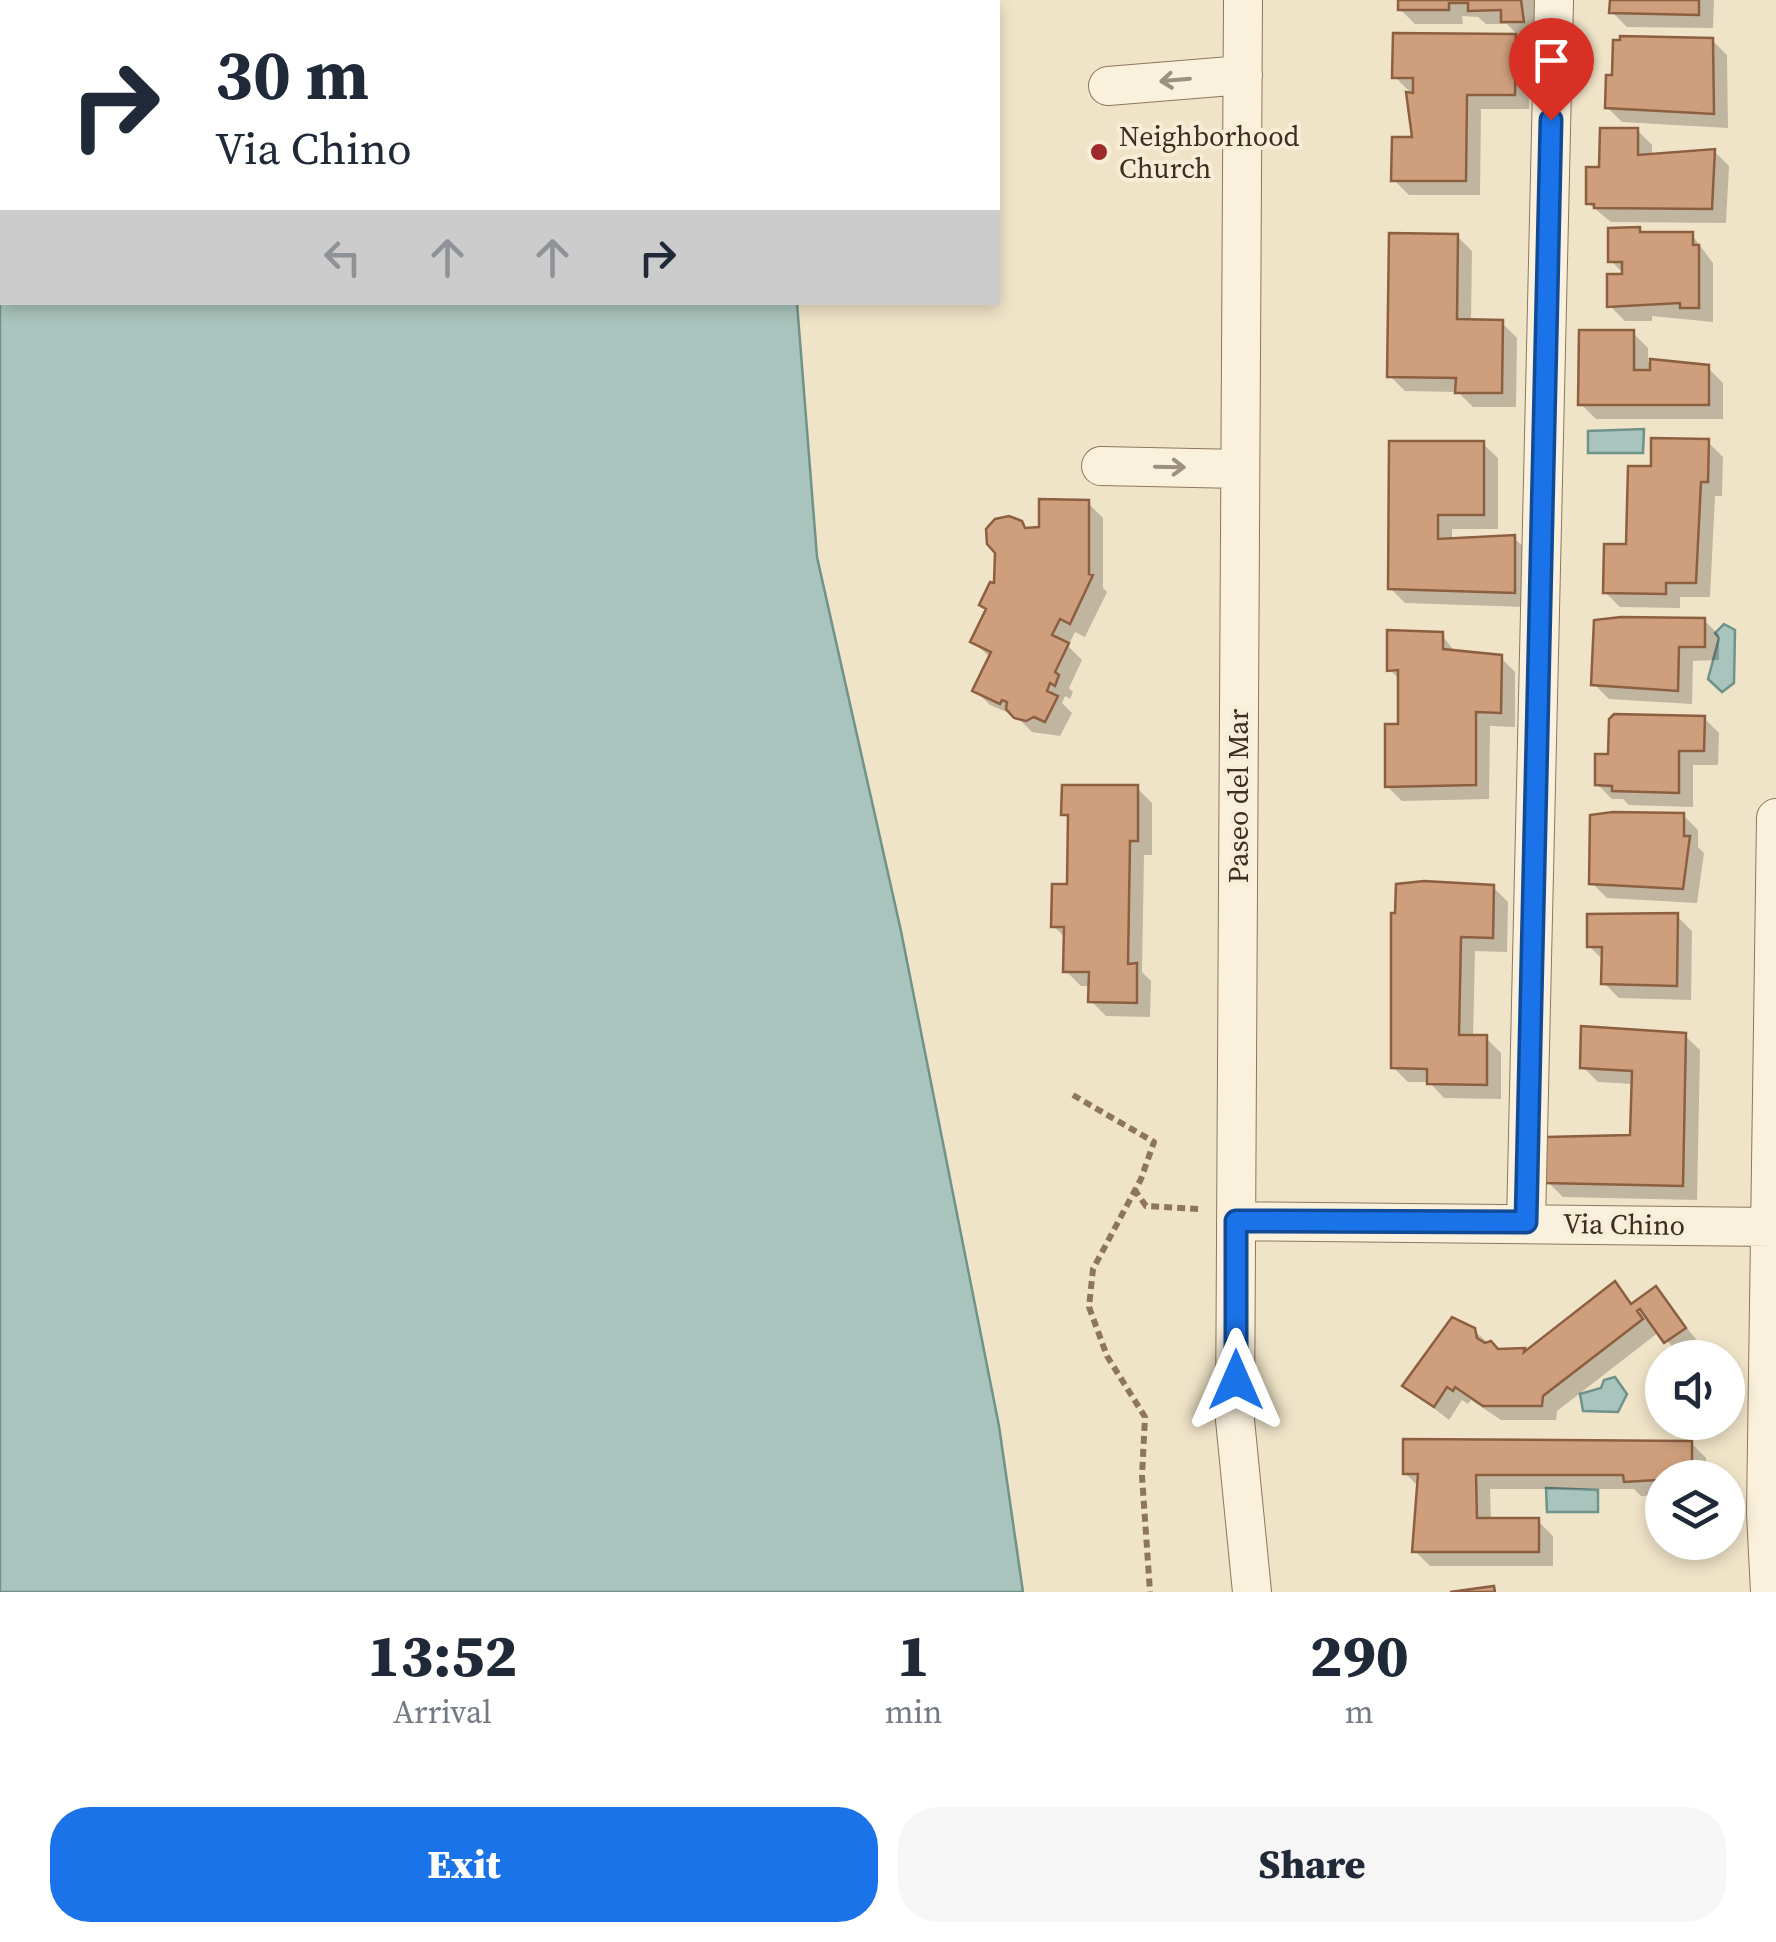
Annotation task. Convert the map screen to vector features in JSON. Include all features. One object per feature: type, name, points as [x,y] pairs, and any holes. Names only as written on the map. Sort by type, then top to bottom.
[{"type":"street","name":"Paseo del Mar","points":[[1243,0],[1235,1420],[1252,1592]]},
{"type":"street","points":[[1526,1222],[1554,0]]},
{"type":"street","points":[[1108,86],[1242,75]]},
{"type":"street","points":[[1101,466],[1240,469]]},
{"type":"street","points":[[1770,1592],[1766,1513],[1776,818]]},
{"type":"street","name":"Via Chino","points":[[1236,1216],[1771,1227]]},
{"type":"path","points":[[1073,1096],[1154,1142],[1094,1269],[1089,1307],[1107,1356],[1145,1417],[1142,1476],[1150,1592]]},
{"type":"path","points":[[1134,1189],[1146,1206],[1236,1216]]},
{"type":"water","points":[[0,305],[797,305],[817,557],[901,931],[999,1426],[1023,1592],[0,1592]]},
{"type":"water","points":[[1644,429],[1643,453],[1588,453],[1588,431]]},
{"type":"water","points":[[1724,624],[1735,630],[1734,683],[1722,692],[1708,679],[1719,638],[1715,633]]},
{"type":"water","points":[[1615,1377],[1627,1394],[1618,1412],[1583,1411],[1580,1394],[1601,1388],[1604,1380]]},
{"type":"water","points":[[1546,1488],[1598,1490],[1598,1512],[1547,1512]]},
{"type":"building","points":[[1398,0],[1521,0],[1524,22],[1501,22],[1501,10],[1468,11],[1468,3],[1449,3],[1449,10],[1398,10]]},
{"type":"building","points":[[1610,0],[1699,0],[1699,15],[1609,13]]},
{"type":"building","points":[[1393,33],[1516,34],[1515,95],[1467,95],[1466,181],[1391,181],[1392,137],[1412,137],[1406,92],[1413,93],[1413,78],[1392,78]]},
{"type":"building","points":[[1620,36],[1713,38],[1714,114],[1605,108],[1606,75],[1612,75],[1613,40],[1620,40]]},
{"type":"building","points":[[1600,128],[1638,128],[1638,155],[1715,149],[1712,209],[1594,208],[1594,204],[1586,204],[1586,167],[1599,167]]},
{"type":"building","points":[[1640,227],[1640,232],[1693,232],[1693,245],[1699,245],[1699,308],[1680,308],[1680,303],[1607,307],[1607,274],[1622,274],[1622,262],[1608,262],[1608,228]]},
{"type":"building","points":[[1389,233],[1458,234],[1457,319],[1503,320],[1502,393],[1455,393],[1456,378],[1387,377]]},
{"type":"building","points":[[1579,330],[1634,330],[1634,370],[1650,370],[1650,359],[1709,365],[1709,405],[1578,405]]},
{"type":"building","points":[[1651,438],[1709,439],[1708,482],[1701,482],[1696,583],[1666,583],[1666,594],[1603,593],[1604,544],[1626,544],[1628,466],[1651,466]]},
{"type":"building","points":[[1389,441],[1484,441],[1484,515],[1438,515],[1438,539],[1515,535],[1515,593],[1388,589]]},
{"type":"building","points":[[1039,499],[1089,500],[1089,574],[1093,575],[1070,624],[1060,619],[1052,635],[1069,643],[1055,672],[1059,675],[1055,686],[1050,683],[1047,691],[1058,696],[1045,722],[1034,717],[1026,721],[1014,718],[1006,709],[1007,702],[1002,700],[1000,704],[972,691],[991,652],[970,642],[986,609],[979,605],[990,582],[994,583],[995,553],[987,544],[986,529],[995,519],[1009,516],[1022,521],[1025,528],[1039,527]]},
{"type":"building","points":[[1705,618],[1705,647],[1679,647],[1678,691],[1591,685],[1594,620]]},
{"type":"building","points":[[1387,630],[1443,632],[1443,649],[1502,655],[1501,713],[1476,712],[1476,785],[1385,787],[1385,724],[1398,724],[1398,670],[1387,671]]},
{"type":"building","points":[[1614,714],[1705,716],[1704,751],[1679,751],[1679,793],[1612,791],[1612,786],[1595,785],[1595,754],[1608,754],[1609,719]]},
{"type":"building","points":[[1062,785],[1138,785],[1138,841],[1130,841],[1128,964],[1137,963],[1137,1003],[1088,1002],[1089,972],[1063,972],[1064,927],[1051,927],[1052,884],[1067,884],[1068,815],[1061,815]]},
{"type":"building","points":[[1684,813],[1684,836],[1690,836],[1683,889],[1589,884],[1590,815]]},
{"type":"building","points":[[1424,881],[1494,885],[1493,938],[1461,937],[1459,1035],[1487,1035],[1487,1085],[1427,1084],[1427,1069],[1391,1068],[1391,913],[1395,913],[1396,884]]},
{"type":"building","points":[[1678,913],[1677,986],[1601,984],[1602,947],[1587,947],[1587,914]]},
{"type":"building","points":[[1581,1026],[1686,1033],[1683,1186],[1545,1183],[1546,1137],[1630,1135],[1632,1071],[1580,1068]]},
{"type":"building","points":[[1615,1281],[1631,1304],[1656,1286],[1686,1328],[1662,1340],[1640,1309],[1637,1311],[1643,1319],[1543,1396],[1542,1406],[1483,1406],[1455,1387],[1453,1391],[1447,1387],[1434,1407],[1402,1386],[1452,1317],[1475,1328],[1477,1338],[1485,1343],[1491,1341],[1498,1349],[1525,1348],[1524,1352]]},
{"type":"building","points":[[1403,1439],[1692,1441],[1692,1460],[1645,1460],[1645,1481],[1624,1482],[1623,1475],[1476,1475],[1477,1518],[1539,1518],[1539,1552],[1412,1552],[1418,1474],[1403,1474]]},
{"type":"building","points":[[1494,1586],[1495,1592],[1450,1592]]},
{"type":"place","name":"Neighborhood Church","points":[[1099,152]]},
{"type":"route","points":[[1236,1380],[1236,1221],[1526,1222],[1551,120]]}]
